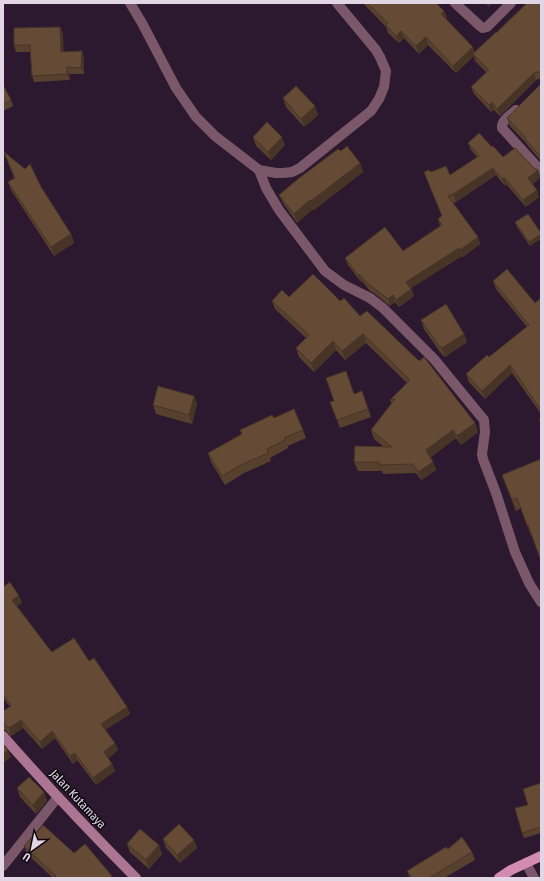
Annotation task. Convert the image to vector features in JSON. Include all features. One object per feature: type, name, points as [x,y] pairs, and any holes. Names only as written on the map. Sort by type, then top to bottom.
[{"type":"main road","name":"Jalan Kutamaya","points":[[3,736],[96,839],[136,878]]},
{"type":"main road","points":[[499,878],[511,870],[541,856]]},
{"type":"street","points":[[130,3],[176,88],[196,117],[215,136],[259,170],[276,173],[292,172],[300,168],[371,111],[379,99],[384,87],[386,71],[380,57],[367,38],[337,3]]},
{"type":"street","points":[[455,3],[481,27],[486,28],[512,3]]},
{"type":"street","points":[[525,101],[504,121],[501,127],[541,171]]},
{"type":"street","points":[[259,170],[266,188],[279,210],[325,271],[344,285],[370,298],[383,308],[434,359],[484,420],[485,432],[482,454],[483,459],[496,493],[515,552],[529,583],[541,602]]},
{"type":"street","points":[[3,866],[58,798]]},
{"type":"street","points":[[526,863],[534,878]]},
{"type":"building","points":[[367,3],[436,3],[444,11],[441,14],[473,47],[453,66],[426,37],[416,46],[401,31],[396,36],[386,25],[388,23]]},
{"type":"building","points":[[527,3],[541,3],[541,72],[534,73],[497,109],[492,102],[489,105],[471,87],[489,70],[473,54]]},
{"type":"building","points":[[60,27],[61,52],[82,51],[81,68],[67,67],[67,74],[32,76],[30,45],[14,45],[14,28]]},
{"type":"building","points":[[541,84],[541,157],[507,118]]},
{"type":"building","points":[[3,85],[11,100],[3,104]]},
{"type":"building","points":[[296,86],[315,106],[301,119],[283,98]]},
{"type":"building","points":[[267,122],[282,137],[268,152],[253,137]]},
{"type":"building","points":[[479,133],[503,157],[515,148],[534,168],[538,170],[528,178],[537,190],[523,200],[504,177],[502,179],[493,168],[448,196],[478,237],[460,250],[459,248],[406,282],[411,289],[396,300],[393,295],[388,299],[367,283],[359,274],[358,275],[345,258],[385,227],[403,251],[442,225],[438,219],[442,216],[424,172],[429,170],[431,172],[446,166],[450,175],[479,156],[468,143]]},
{"type":"building","points":[[347,146],[360,163],[311,201],[310,200],[294,214],[279,195],[338,149],[341,151]]},
{"type":"building","points":[[4,152],[25,169],[30,164],[41,187],[71,234],[51,247],[8,182],[15,178]]},
{"type":"building","points":[[528,214],[541,233],[529,242],[515,222]]},
{"type":"building","points":[[507,269],[535,303],[541,298],[541,410],[510,365],[482,391],[466,374],[487,355],[489,357],[529,325],[493,281]]},
{"type":"building","points":[[313,274],[340,301],[344,298],[360,316],[367,311],[419,361],[424,357],[475,423],[457,436],[453,430],[426,450],[433,462],[418,472],[413,464],[379,465],[379,462],[354,462],[355,446],[392,447],[371,430],[395,399],[390,400],[410,380],[363,334],[342,351],[333,341],[311,363],[296,348],[309,335],[272,301],[282,290],[289,297]]},
{"type":"building","points":[[446,304],[464,334],[442,348],[421,320]]},
{"type":"building","points":[[346,371],[354,394],[362,391],[368,409],[337,420],[330,402],[334,401],[326,378]]},
{"type":"building","points":[[158,386],[194,396],[189,415],[153,405]]},
{"type":"building","points":[[294,409],[303,430],[284,438],[285,440],[267,449],[268,453],[241,465],[222,476],[208,453],[242,434],[240,430],[272,415],[274,418]]},
{"type":"building","points":[[541,459],[541,561],[517,498],[512,500],[502,475]]},
{"type":"building","points":[[10,582],[19,596],[12,600],[52,652],[74,638],[89,661],[94,658],[127,707],[101,724],[115,743],[104,752],[112,764],[93,778],[75,753],[70,756],[52,731],[40,742],[21,720],[9,728],[3,723],[3,711],[11,706],[3,694],[3,587]]},
{"type":"building","points":[[3,744],[8,750],[3,754]]},
{"type":"building","points":[[29,777],[44,792],[33,805],[17,788]]},
{"type":"building","points":[[541,783],[541,827],[522,833],[515,808],[528,805],[523,789]]},
{"type":"building","points":[[179,824],[194,840],[177,855],[163,839]]},
{"type":"building","points":[[43,825],[74,853],[85,844],[112,876],[109,878],[53,878],[56,876],[24,846]]},
{"type":"building","points":[[140,829],[159,845],[146,860],[127,844]]},
{"type":"building","points":[[462,837],[472,852],[429,878],[412,878],[407,871],[446,847],[448,849]]}]
